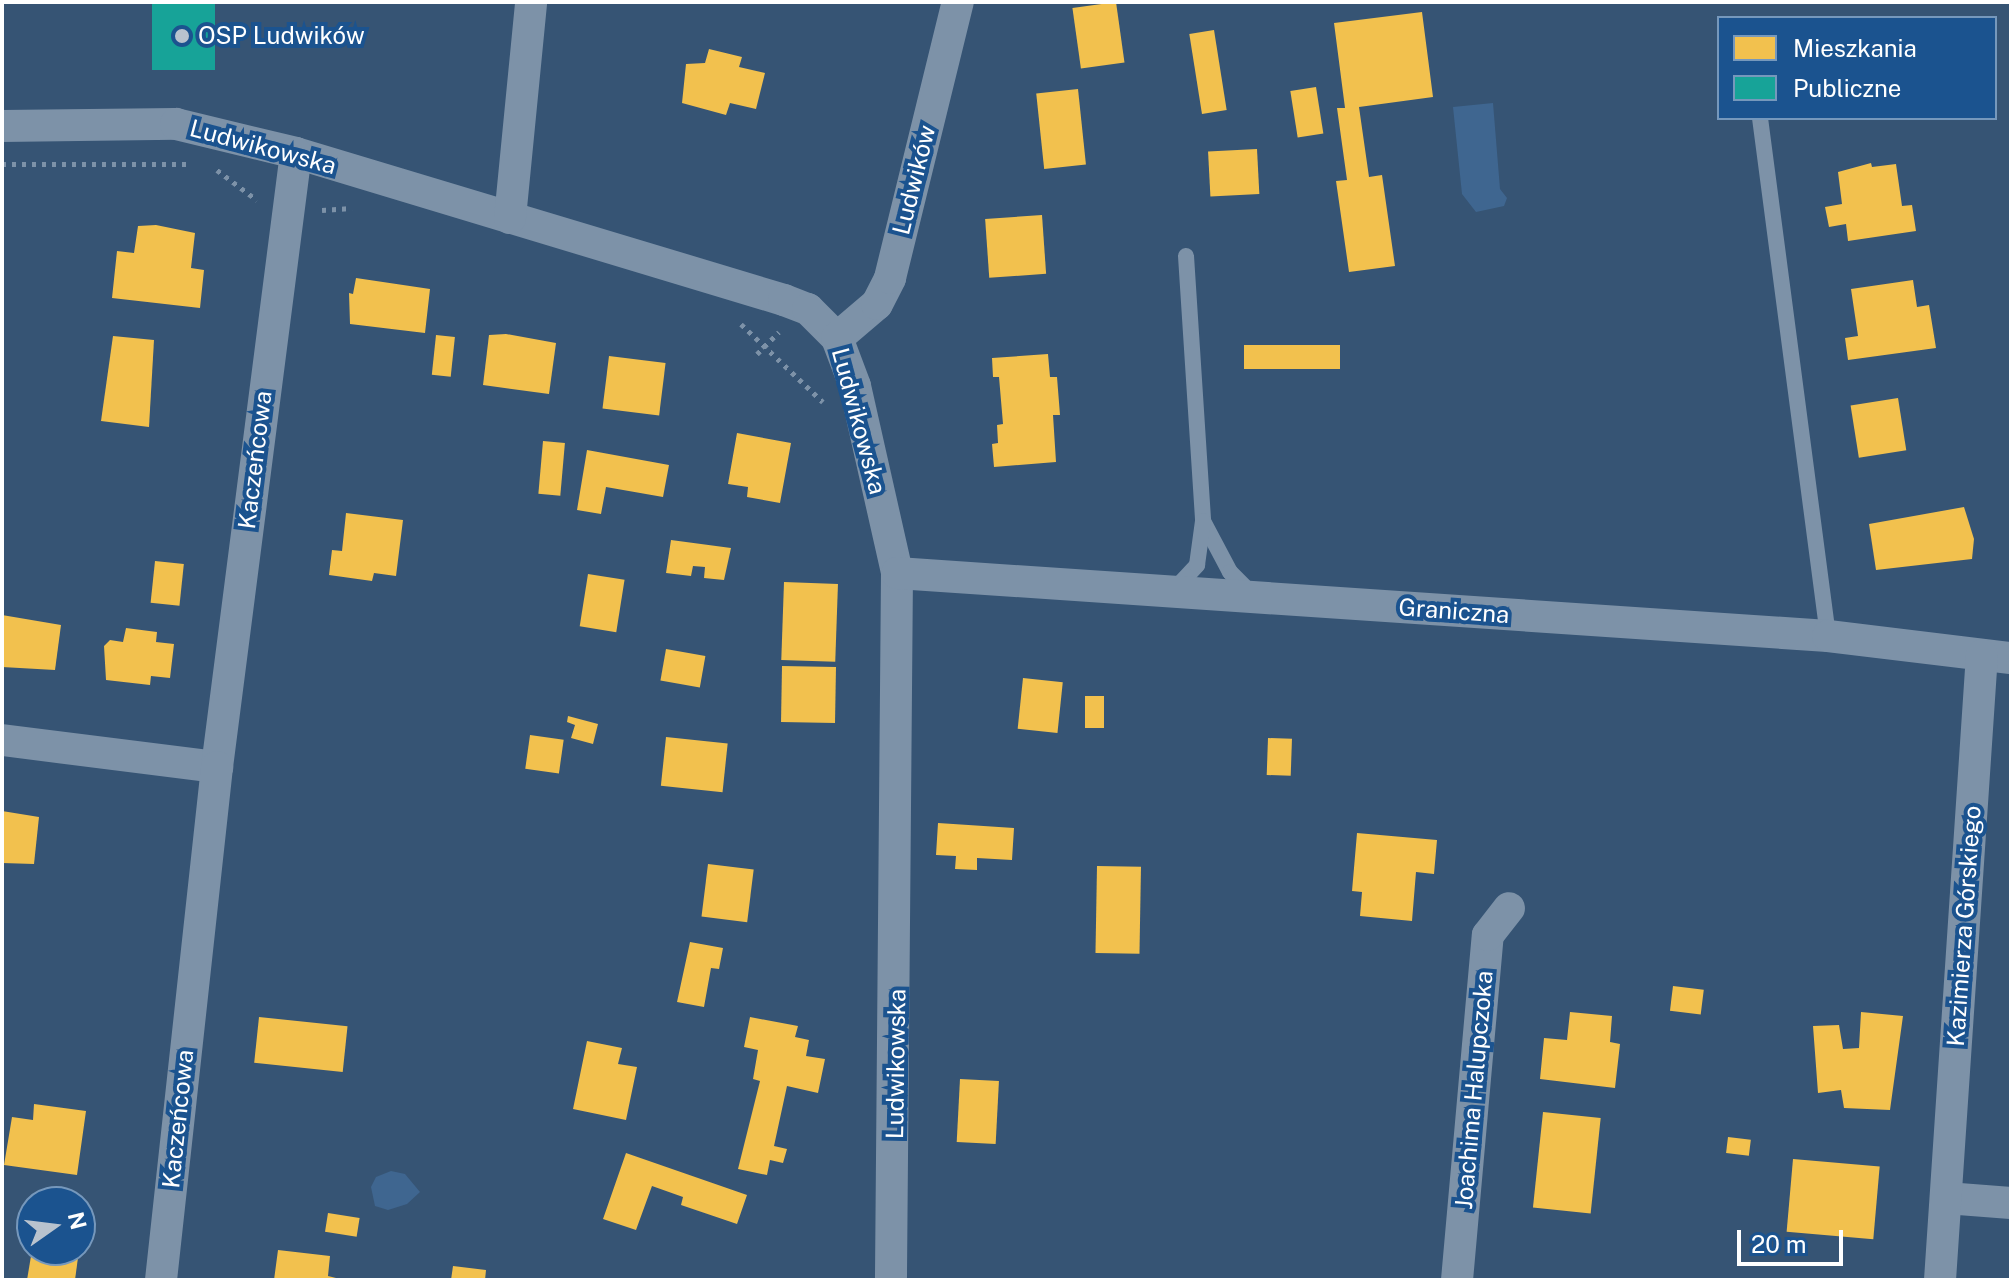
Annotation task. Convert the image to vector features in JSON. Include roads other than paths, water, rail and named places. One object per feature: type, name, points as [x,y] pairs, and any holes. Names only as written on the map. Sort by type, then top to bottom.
[{"type":"street","points":[[510,218],[531,2]]},
{"type":"street","name":"Ludwików","points":[[837,338],[877,304],[890,278],[958,2]]},
{"type":"street","name":"Ludwikowska","points":[[2,126],[176,124],[296,153],[784,300],[808,309],[837,338],[855,386],[897,573],[891,1280]]},
{"type":"street","name":"Kaczeńcowa","points":[[161,1280],[217,767],[296,153]]},
{"type":"street","name":"Graniczna","points":[[897,573],[1828,636],[1997,656]]},
{"type":"street","name":"Kazimierza Górskiego","points":[[1940,1280],[1997,656]]},
{"type":"street","points":[[2,740],[217,767]]},
{"type":"street","name":"Joachima Halupczoka","points":[[1457,1280],[1488,935],[1509,908]]},
{"type":"street","points":[[1946,1198],[2011,1203]]},
{"type":"lane","points":[[1760,120],[1828,636]]},
{"type":"lane","points":[[1172,592],[1197,565],[1203,521],[1186,256]]},
{"type":"lane","points":[[1203,521],[1230,572],[1255,597]]},
{"type":"water","points":[[1493,103],[1500,189],[1507,198],[1504,206],[1476,212],[1462,194],[1453,107]]},
{"type":"water","points":[[391,1171],[405,1174],[420,1192],[407,1204],[388,1210],[375,1206],[371,1187],[376,1177]]},
{"type":"place","name":"OSP Ludwików","points":[[182,36]]}]
